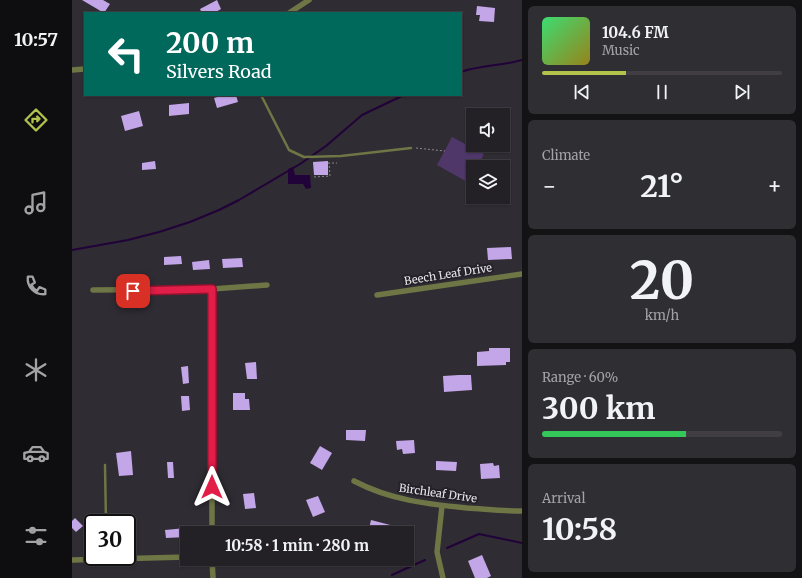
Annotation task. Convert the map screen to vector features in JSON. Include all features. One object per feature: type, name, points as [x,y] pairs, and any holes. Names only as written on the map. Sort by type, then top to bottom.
[{"type":"street","points":[[291,12],[309,0]]},
{"type":"street","points":[[72,70],[84,69]]},
{"type":"street","name":"Beech Leaf Drive","points":[[377,295],[522,274]]},
{"type":"street","points":[[94,290],[212,289],[267,285]]},
{"type":"street","points":[[212,289],[212,526]]},
{"type":"street","name":"Birchleaf Drive","points":[[354,481],[390,497],[413,502],[442,506],[522,511]]},
{"type":"street","points":[[442,506],[437,552],[443,578]]},
{"type":"street","points":[[136,558],[180,557]]},
{"type":"street","points":[[72,560],[84,559]]},
{"type":"street","points":[[212,566],[213,578]]},
{"type":"lane","points":[[262,96],[277,129],[289,150],[304,157],[341,156],[411,148]]},
{"type":"lane","points":[[105,465],[106,514]]},
{"type":"path","points":[[411,148],[437,149],[445,151]]},
{"type":"path","points":[[314,177],[330,176],[329,163],[337,163]]},
{"type":"shaded area","points":[[452,137],[466,144],[466,152],[480,152],[484,154],[481,160],[466,160],[466,181],[437,165]]},
{"type":"shaded area","points":[[293,167],[295,175],[310,175],[311,188],[306,189],[303,184],[288,184],[288,169]]},
{"type":"building","points":[[82,0],[103,0],[110,4],[105,12]]},
{"type":"building","points":[[217,0],[221,9],[216,12],[202,12],[200,9]]},
{"type":"building","points":[[477,6],[495,8],[494,22],[479,21],[480,15],[476,15]]},
{"type":"building","points":[[221,96],[236,96],[238,102],[217,108],[214,98]]},
{"type":"building","points":[[189,103],[189,114],[169,116],[169,105]]},
{"type":"building","points":[[139,111],[143,126],[125,131],[121,116]]},
{"type":"building","points":[[155,161],[156,169],[142,170],[142,163]]},
{"type":"building","points":[[328,161],[328,175],[314,175],[313,162]]},
{"type":"building","points":[[511,247],[512,259],[488,260],[487,248]]},
{"type":"building","points":[[181,256],[182,264],[164,265],[164,257]]},
{"type":"building","points":[[242,258],[243,267],[223,268],[222,259]]},
{"type":"building","points":[[209,260],[210,269],[193,270],[192,262]]},
{"type":"building","points":[[489,348],[510,348],[510,362],[506,362],[506,365],[477,366],[477,352],[489,351]]},
{"type":"building","points":[[256,362],[257,379],[247,379],[245,363]]},
{"type":"building","points":[[188,366],[189,383],[183,384],[181,367]]},
{"type":"building","points":[[471,375],[472,390],[444,392],[443,376]]},
{"type":"building","points":[[233,393],[245,393],[245,399],[249,399],[250,410],[233,410]]},
{"type":"building","points":[[181,396],[189,396],[190,410],[182,411]]},
{"type":"building","points":[[346,430],[366,430],[365,441],[346,440]]},
{"type":"building","points":[[414,440],[415,453],[403,454],[402,449],[397,450],[396,441]]},
{"type":"building","points":[[320,446],[332,453],[322,470],[310,463]]},
{"type":"building","points":[[131,451],[133,475],[119,476],[116,453]]},
{"type":"building","points":[[436,461],[457,462],[456,471],[436,470]]},
{"type":"building","points":[[167,462],[173,462],[174,478],[168,478]]},
{"type":"building","points":[[493,463],[494,466],[499,465],[500,478],[481,479],[480,464]]},
{"type":"building","points":[[254,493],[256,508],[245,509],[243,494]]},
{"type":"building","points":[[318,496],[325,512],[313,517],[306,500]]},
{"type":"building","points":[[75,518],[83,526],[76,532],[72,528],[72,521]]},
{"type":"building","points":[[371,520],[394,526],[370,526]]},
{"type":"building","points":[[180,529],[180,537],[166,538],[165,530]]},
{"type":"building","points":[[482,555],[491,576],[487,578],[475,578],[468,561]]},
{"type":"waterway","points":[[462,72],[522,60]]},
{"type":"waterway","points":[[72,250],[128,240],[159,232],[190,222],[219,210],[300,164],[326,146],[362,115],[402,96]]},
{"type":"waterway","points":[[447,548],[479,534],[522,543]]},
{"type":"waterway","points":[[392,575],[425,560]]},
{"type":"route","points":[[133,291],[212,289],[212,487]]}]
